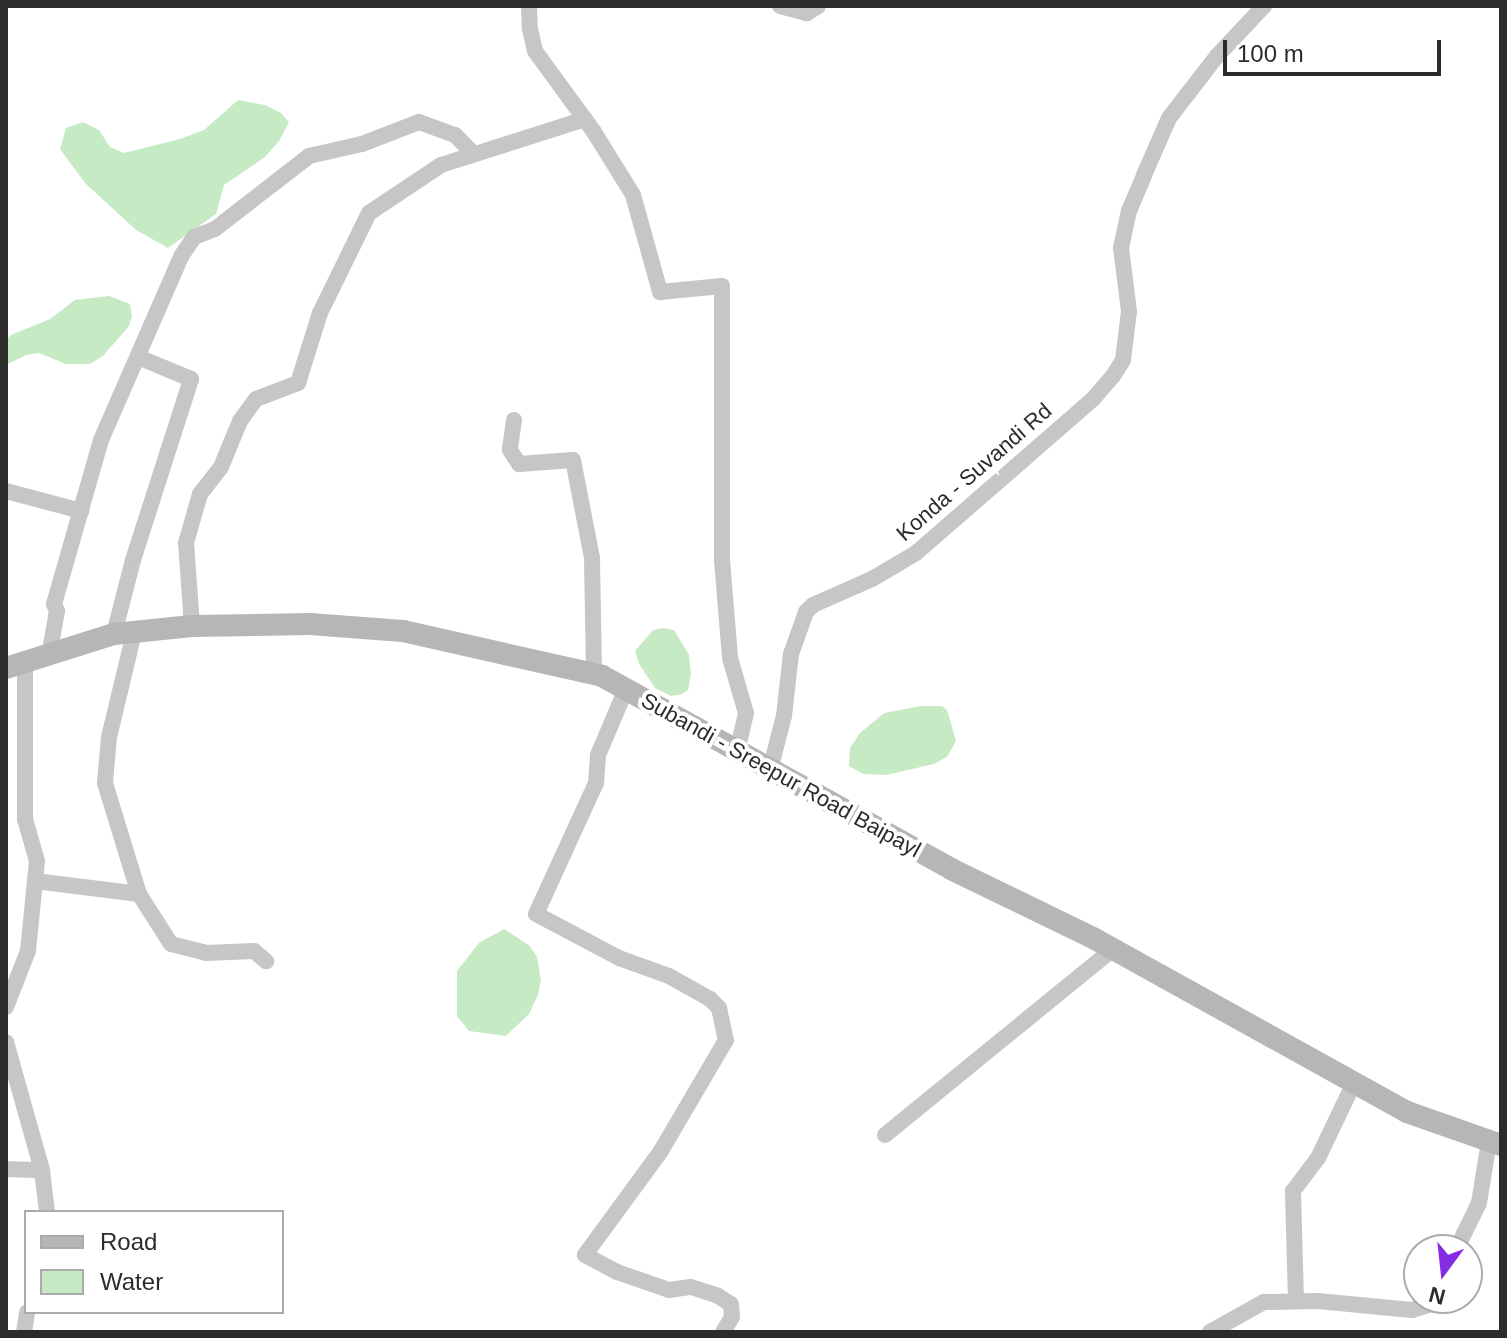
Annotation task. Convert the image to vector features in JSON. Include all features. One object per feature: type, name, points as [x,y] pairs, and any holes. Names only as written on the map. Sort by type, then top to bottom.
[{"type":"street","points":[[529,6],[535,51],[585,119],[633,195],[660,292],[722,286],[722,560],[730,658],[746,713],[737,751]]},
{"type":"street","points":[[780,6],[807,13],[818,6]]},
{"type":"street","name":"Konda - Suvandi Rd","points":[[770,770],[784,716],[791,654],[806,612],[813,605],[872,579],[916,553],[1093,399],[1113,376],[1123,360],[1129,311],[1121,248],[1129,211],[1169,118],[1217,56],[1264,6]]},
{"type":"street","points":[[192,626],[186,543],[200,494],[221,467],[240,421],[256,399],[298,383],[320,313],[369,213],[441,165],[585,119]]},
{"type":"street","points":[[49,656],[57,611],[54,604],[101,440],[194,237],[215,229],[309,156],[362,144],[419,122],[455,135],[474,154]]},
{"type":"street","points":[[138,357],[191,379],[133,560],[105,783],[139,894],[171,944],[206,953],[254,951],[266,961]]},
{"type":"street","points":[[514,420],[510,450],[519,464],[573,460],[592,558],[594,674]]},
{"type":"street","points":[[6,491],[81,511]]},
{"type":"street","name":"Subandi - Sreepur Road Baipayl","points":[[16,664],[124,634],[192,626],[310,624],[403,631],[594,674],[951,869],[1113,949],[1407,1112],[1495,1143]]},
{"type":"street","points":[[6,1007],[28,951],[37,861],[25,819],[16,664]]},
{"type":"street","points":[[626,689],[598,755],[596,783],[536,914],[619,958],[669,976],[710,999],[719,1008],[726,1040],[661,1151],[585,1255],[617,1272],[669,1290],[691,1287],[718,1296],[731,1304],[732,1317],[723,1332]]},
{"type":"street","points":[[35,881],[139,894]]},
{"type":"street","points":[[885,1135],[1113,949]]},
{"type":"street","points":[[6,1042],[42,1170],[47,1210]]},
{"type":"street","points":[[1296,1301],[1293,1191],[1318,1158],[1354,1083]]},
{"type":"street","points":[[1464,1234],[1479,1203],[1495,1143]]},
{"type":"street","points":[[6,1169],[42,1170]]},
{"type":"street","points":[[1210,1332],[1264,1302],[1296,1301],[1403,1309]]},
{"type":"water","points":[[238,100],[265,105],[281,113],[289,122],[279,141],[265,157],[224,185],[216,214],[168,248],[136,230],[85,183],[60,149],[66,128],[83,122],[99,130],[110,147],[124,153],[180,139],[204,130]]},
{"type":"water","points":[[109,296],[130,304],[132,316],[129,326],[103,356],[90,364],[66,364],[39,353],[26,355],[6,365],[6,340],[11,335],[50,319],[75,300]]},
{"type":"water","points":[[653,630],[674,630],[689,655],[691,675],[688,690],[682,694],[671,696],[655,688],[639,664],[635,651]]},
{"type":"water","points":[[921,706],[942,706],[947,710],[956,741],[947,757],[934,764],[886,775],[863,774],[849,766],[850,748],[860,733],[884,713]]},
{"type":"water","points":[[504,929],[530,946],[537,957],[541,980],[538,995],[529,1014],[506,1036],[469,1031],[457,1016],[457,971],[479,943]]}]
